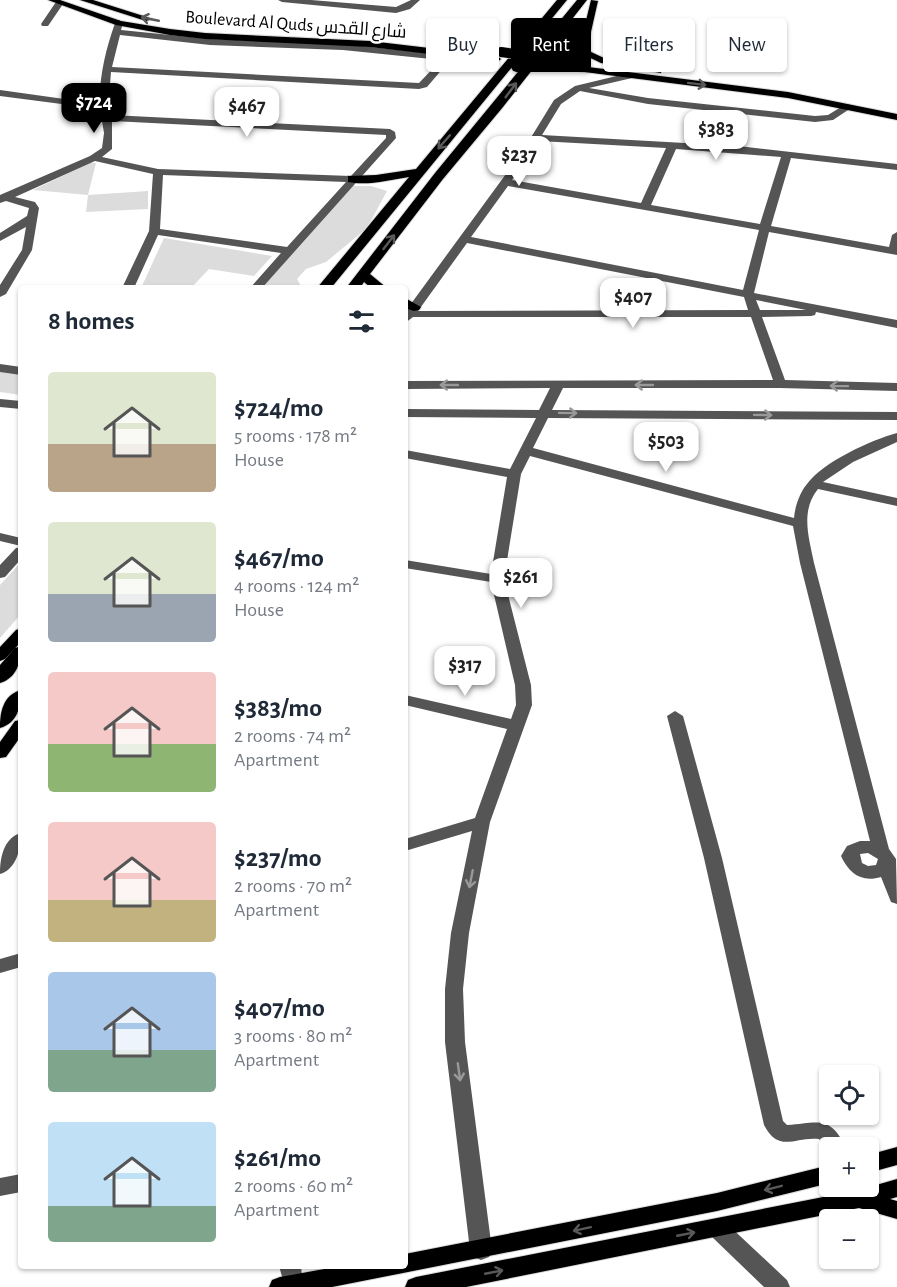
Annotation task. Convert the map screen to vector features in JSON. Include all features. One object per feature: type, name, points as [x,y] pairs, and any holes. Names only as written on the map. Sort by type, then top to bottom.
[{"type":"highway","points":[[326,285],[562,0]]},
{"type":"highway","points":[[355,285],[446,168],[499,105],[543,46],[590,0]]},
{"type":"highway","points":[[350,180],[376,179],[418,172]]},
{"type":"highway","points":[[350,180],[385,187],[401,195]]},
{"type":"highway","points":[[363,275],[376,285]]},
{"type":"highway","points":[[0,677],[18,656]]},
{"type":"highway","points":[[0,722],[18,700]]},
{"type":"main road","points":[[590,0],[585,52],[603,60]]},
{"type":"main road","name":"Boulevard Al Quds شارع القدس","points":[[91,1],[133,16],[189,25],[372,37],[426,45]]},
{"type":"main road","points":[[56,2],[118,27]]},
{"type":"main road","name":"Boulevard Al Quds شارع القدس","points":[[499,56],[511,57]]},
{"type":"main road","name":"Boulevard Al Quds شارع القدس","points":[[591,69],[629,76],[788,95],[897,117]]},
{"type":"main road","name":"Boulevard Al Quds شارع القدس","points":[[666,72],[797,88],[897,108]]},
{"type":"main road","points":[[0,656],[18,636]]},
{"type":"main road","points":[[0,753],[18,728]]},
{"type":"main road","points":[[879,1161],[897,1156]]},
{"type":"main road","points":[[408,1263],[717,1202],[819,1177]]},
{"type":"main road","points":[[416,1287],[859,1199],[897,1188]]},
{"type":"main road","points":[[859,1199],[897,1210]]},
{"type":"main road","points":[[288,1279],[369,1269]]},
{"type":"street","points":[[282,0],[396,10],[407,7],[416,0]]},
{"type":"street","points":[[45,24],[56,2]]},
{"type":"street","points":[[2,198],[94,158],[107,149],[107,69],[118,27],[210,42],[343,47],[426,54]]},
{"type":"street","points":[[107,69],[419,86],[424,85],[436,72]]},
{"type":"street","points":[[410,312],[537,138],[557,102],[578,88],[629,76]]},
{"type":"street","points":[[578,88],[648,101],[815,119],[831,118],[849,106]]},
{"type":"street","points":[[0,93],[106,112],[390,132],[391,138],[350,180],[259,285]]},
{"type":"street","points":[[537,138],[673,144],[897,167]]},
{"type":"street","points":[[645,206],[673,144]]},
{"type":"street","points":[[780,384],[748,293],[752,270],[787,154]]},
{"type":"street","points":[[94,158],[158,172],[350,180]]},
{"type":"street","points":[[129,285],[154,231],[158,172]]},
{"type":"street","points":[[505,182],[895,252],[897,235]]},
{"type":"street","points":[[0,294],[27,250],[34,208],[32,204],[2,198]]},
{"type":"street","points":[[0,238],[32,218]]},
{"type":"street","points":[[154,231],[288,251]]},
{"type":"street","points":[[463,239],[897,324]]},
{"type":"street","points":[[410,312],[841,314]]},
{"type":"street","points":[[0,368],[18,370]]},
{"type":"street","points":[[408,385],[780,384],[897,387]]},
{"type":"street","points":[[481,1250],[455,1042],[454,990],[460,933],[482,822],[517,726],[525,694],[497,579],[514,474],[558,385]]},
{"type":"street","points":[[0,403],[18,405]]},
{"type":"street","points":[[408,413],[897,416]]},
{"type":"street","points":[[897,437],[840,464],[813,484],[802,505],[800,525],[807,563],[883,859],[897,897]]},
{"type":"street","points":[[524,450],[800,525]]},
{"type":"street","points":[[408,455],[514,474]]},
{"type":"street","points":[[813,484],[897,502]]},
{"type":"street","points":[[0,537],[18,541]]},
{"type":"street","points":[[0,574],[18,554]]},
{"type":"street","points":[[408,564],[497,579]]},
{"type":"street","points":[[408,701],[517,726]]},
{"type":"street","points":[[675,716],[713,858],[774,1125],[782,1134],[819,1129],[830,1137]]},
{"type":"street","points":[[408,844],[482,822]]},
{"type":"street","points":[[0,868],[18,843]]},
{"type":"street","points":[[0,966],[18,961]]},
{"type":"street","points":[[0,1187],[18,1184]]},
{"type":"street","points":[[717,1228],[779,1287]]},
{"type":"shaded area","points":[[90,163],[96,163],[88,195],[33,190]]},
{"type":"shaded area","points":[[353,186],[371,186],[387,191],[367,228],[326,262],[306,269],[297,279],[300,285],[265,285]]},
{"type":"shaded area","points":[[148,191],[148,209],[86,212],[88,195]]},
{"type":"shaded area","points":[[164,238],[272,256],[254,276],[209,269],[194,285],[142,285]]},
{"type":"shaded area","points":[[0,371],[18,374],[18,395],[0,392]]},
{"type":"shaded area","points":[[18,565],[18,617],[0,638],[0,585]]}]
